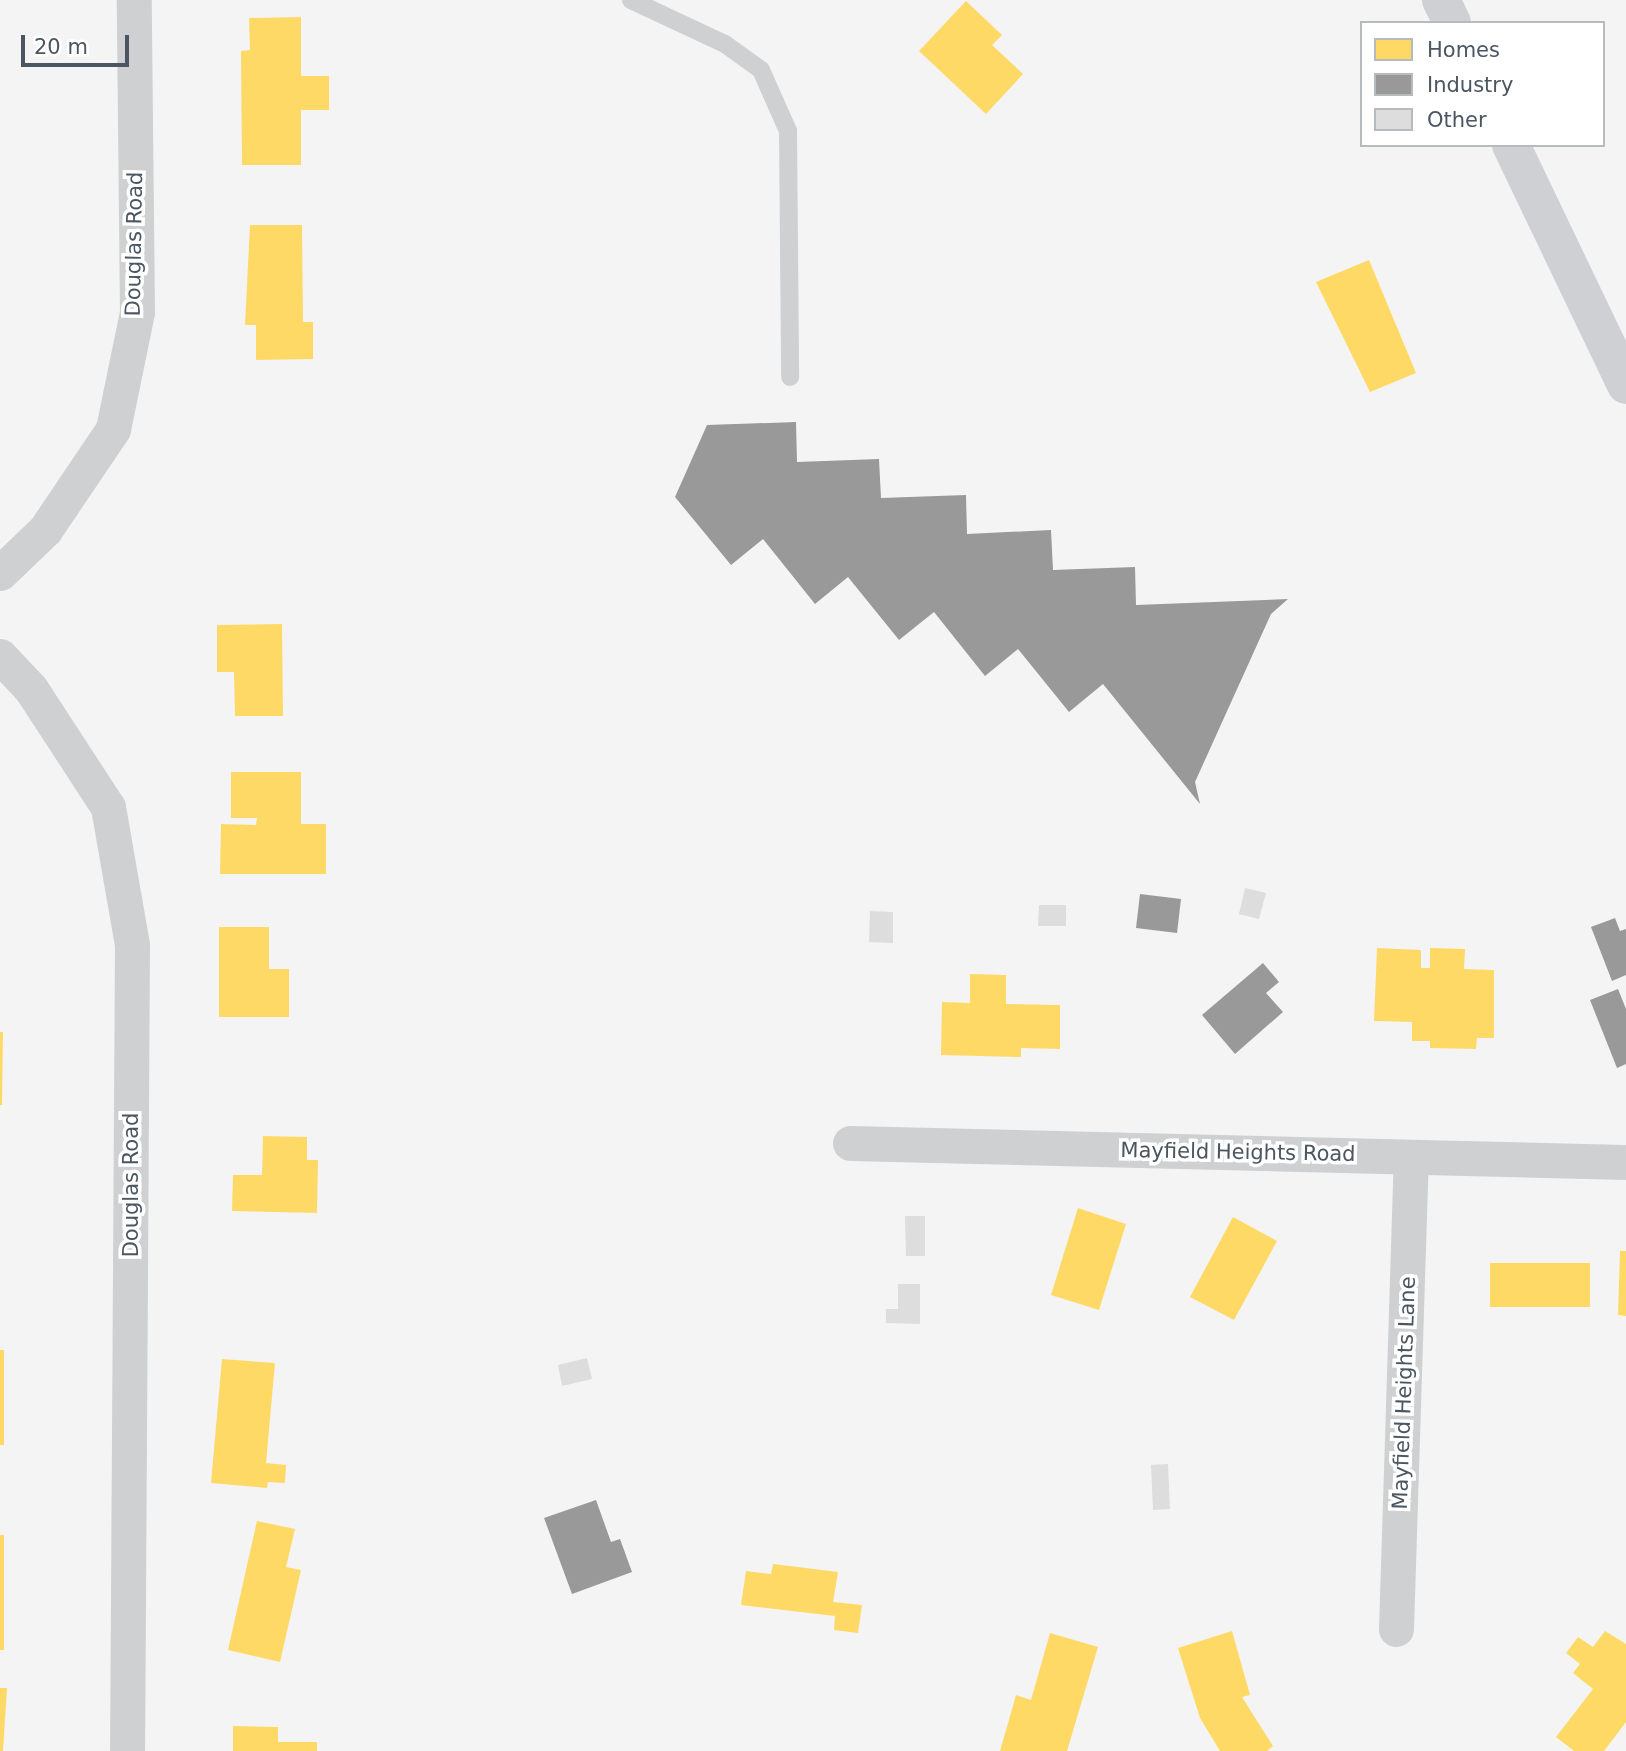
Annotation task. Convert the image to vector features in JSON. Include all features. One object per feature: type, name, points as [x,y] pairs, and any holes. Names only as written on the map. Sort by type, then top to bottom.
[{"type":"main road","points":[[1441,0],[1451,21]]},
{"type":"main road","points":[[1512,147],[1626,386]]},
{"type":"street","name":"Douglas Road","points":[[0,573],[45,530],[113,429],[137,312],[134,0]]},
{"type":"street","name":"Douglas Road","points":[[0,656],[32,689],[108,807],[132,944],[127,1751]]},
{"type":"street","name":"Mayfield Heights Road","points":[[850,1143],[1626,1162]]},
{"type":"street","name":"Mayfield Heights Lane","points":[[1396,1629],[1411,1157]]},
{"type":"lane","points":[[631,0],[725,44],[761,70],[788,131],[790,377]]},
{"type":"building: Homes","points":[[966,1],[1002,35],[992,45],[1023,74],[986,114],[919,51]]},
{"type":"building: Homes","points":[[301,17],[301,76],[329,76],[329,110],[301,110],[301,165],[242,165],[241,51],[250,50],[249,18]]},
{"type":"building: Homes","points":[[250,225],[302,225],[303,322],[313,322],[313,359],[256,360],[256,325],[245,325]]},
{"type":"building: Homes","points":[[1369,260],[1416,373],[1370,392],[1316,282]]},
{"type":"building: Homes","points":[[282,624],[283,716],[235,716],[234,672],[217,672],[217,625]]},
{"type":"building: Homes","points":[[231,772],[301,772],[301,824],[326,824],[326,874],[220,874],[221,824],[256,825],[257,818],[231,818]]},
{"type":"building: Homes","points":[[219,927],[269,927],[269,969],[289,969],[289,1017],[219,1017]]},
{"type":"building: Homes","points":[[1377,948],[1421,950],[1421,968],[1430,968],[1430,948],[1465,949],[1464,969],[1494,970],[1494,1038],[1477,1038],[1476,1049],[1430,1048],[1430,1041],[1412,1041],[1412,1022],[1374,1021]]},
{"type":"building: Homes","points":[[970,974],[1006,975],[1006,1004],[1060,1005],[1060,1049],[1021,1048],[1021,1057],[941,1055],[942,1002],[970,1003]]},
{"type":"building: Homes","points":[[0,1032],[3,1032],[2,1105],[0,1105]]},
{"type":"building: Homes","points":[[263,1136],[307,1137],[307,1160],[318,1160],[317,1213],[232,1211],[233,1175],[262,1175]]},
{"type":"building: Homes","points":[[1078,1208],[1126,1224],[1099,1310],[1051,1295]]},
{"type":"building: Homes","points":[[1233,1217],[1277,1241],[1234,1320],[1190,1297]]},
{"type":"building: Homes","points":[[1620,1251],[1626,1251],[1626,1316],[1618,1315]]},
{"type":"building: Homes","points":[[1490,1263],[1590,1263],[1590,1307],[1490,1307]]},
{"type":"building: Homes","points":[[0,1350],[4,1350],[4,1445],[0,1445]]},
{"type":"building: Homes","points":[[222,1359],[275,1363],[266,1463],[286,1465],[285,1483],[268,1482],[267,1488],[211,1483]]},
{"type":"building: Homes","points":[[257,1521],[295,1529],[286,1567],[301,1570],[280,1662],[228,1650]]},
{"type":"building: Homes","points":[[0,1535],[4,1535],[4,1650],[0,1650]]},
{"type":"building: Homes","points":[[773,1564],[838,1572],[833,1602],[862,1605],[858,1633],[834,1630],[835,1616],[741,1605],[746,1571],[771,1574]]},
{"type":"building: Homes","points":[[1232,1631],[1250,1695],[1242,1697],[1273,1746],[1267,1751],[1220,1751],[1200,1718],[1178,1648]]},
{"type":"building: Homes","points":[[1605,1631],[1626,1644],[1626,1722],[1604,1751],[1574,1751],[1556,1737],[1593,1689],[1573,1673],[1580,1664],[1566,1653],[1578,1637],[1593,1647]]},
{"type":"building: Homes","points":[[1050,1633],[1098,1647],[1067,1751],[1000,1751],[1016,1695],[1031,1700]]},
{"type":"building: Homes","points":[[0,1688],[7,1688],[3,1751],[0,1751]]},
{"type":"building: Homes","points":[[233,1726],[278,1727],[278,1742],[317,1742],[317,1751],[233,1751]]},
{"type":"building: Industry","points":[[796,422],[797,462],[879,459],[881,498],[966,495],[967,534],[1051,530],[1053,570],[1135,567],[1136,605],[1288,599],[1271,614],[1195,782],[1200,804],[1103,684],[1069,712],[1018,649],[985,676],[934,612],[899,640],[848,577],[815,604],[763,539],[731,565],[675,497],[707,425]]},
{"type":"building: Industry","points":[[1140,894],[1181,899],[1177,933],[1136,928]]},
{"type":"building: Industry","points":[[1615,918],[1620,931],[1626,929],[1626,975],[1612,981],[1591,927]]},
{"type":"building: Industry","points":[[1263,963],[1279,982],[1266,993],[1283,1012],[1235,1054],[1202,1015]]},
{"type":"building: Industry","points":[[1618,989],[1626,1009],[1626,1064],[1617,1068],[1590,1000]]},
{"type":"building: Industry","points":[[596,1500],[611,1542],[620,1539],[632,1572],[572,1594],[544,1518]]},
{"type":"building: Other","points":[[1245,888],[1266,893],[1259,919],[1239,914]]},
{"type":"building: Other","points":[[1039,905],[1066,905],[1066,926],[1038,926]]},
{"type":"building: Other","points":[[870,911],[893,912],[893,943],[869,942]]},
{"type":"building: Other","points":[[905,1216],[925,1216],[925,1256],[906,1256]]},
{"type":"building: Other","points":[[898,1284],[920,1284],[920,1324],[886,1323],[886,1309],[898,1309]]},
{"type":"building: Other","points":[[587,1358],[592,1379],[562,1386],[558,1365]]},
{"type":"building: Other","points":[[1168,1464],[1170,1509],[1153,1510],[1151,1465]]}]
